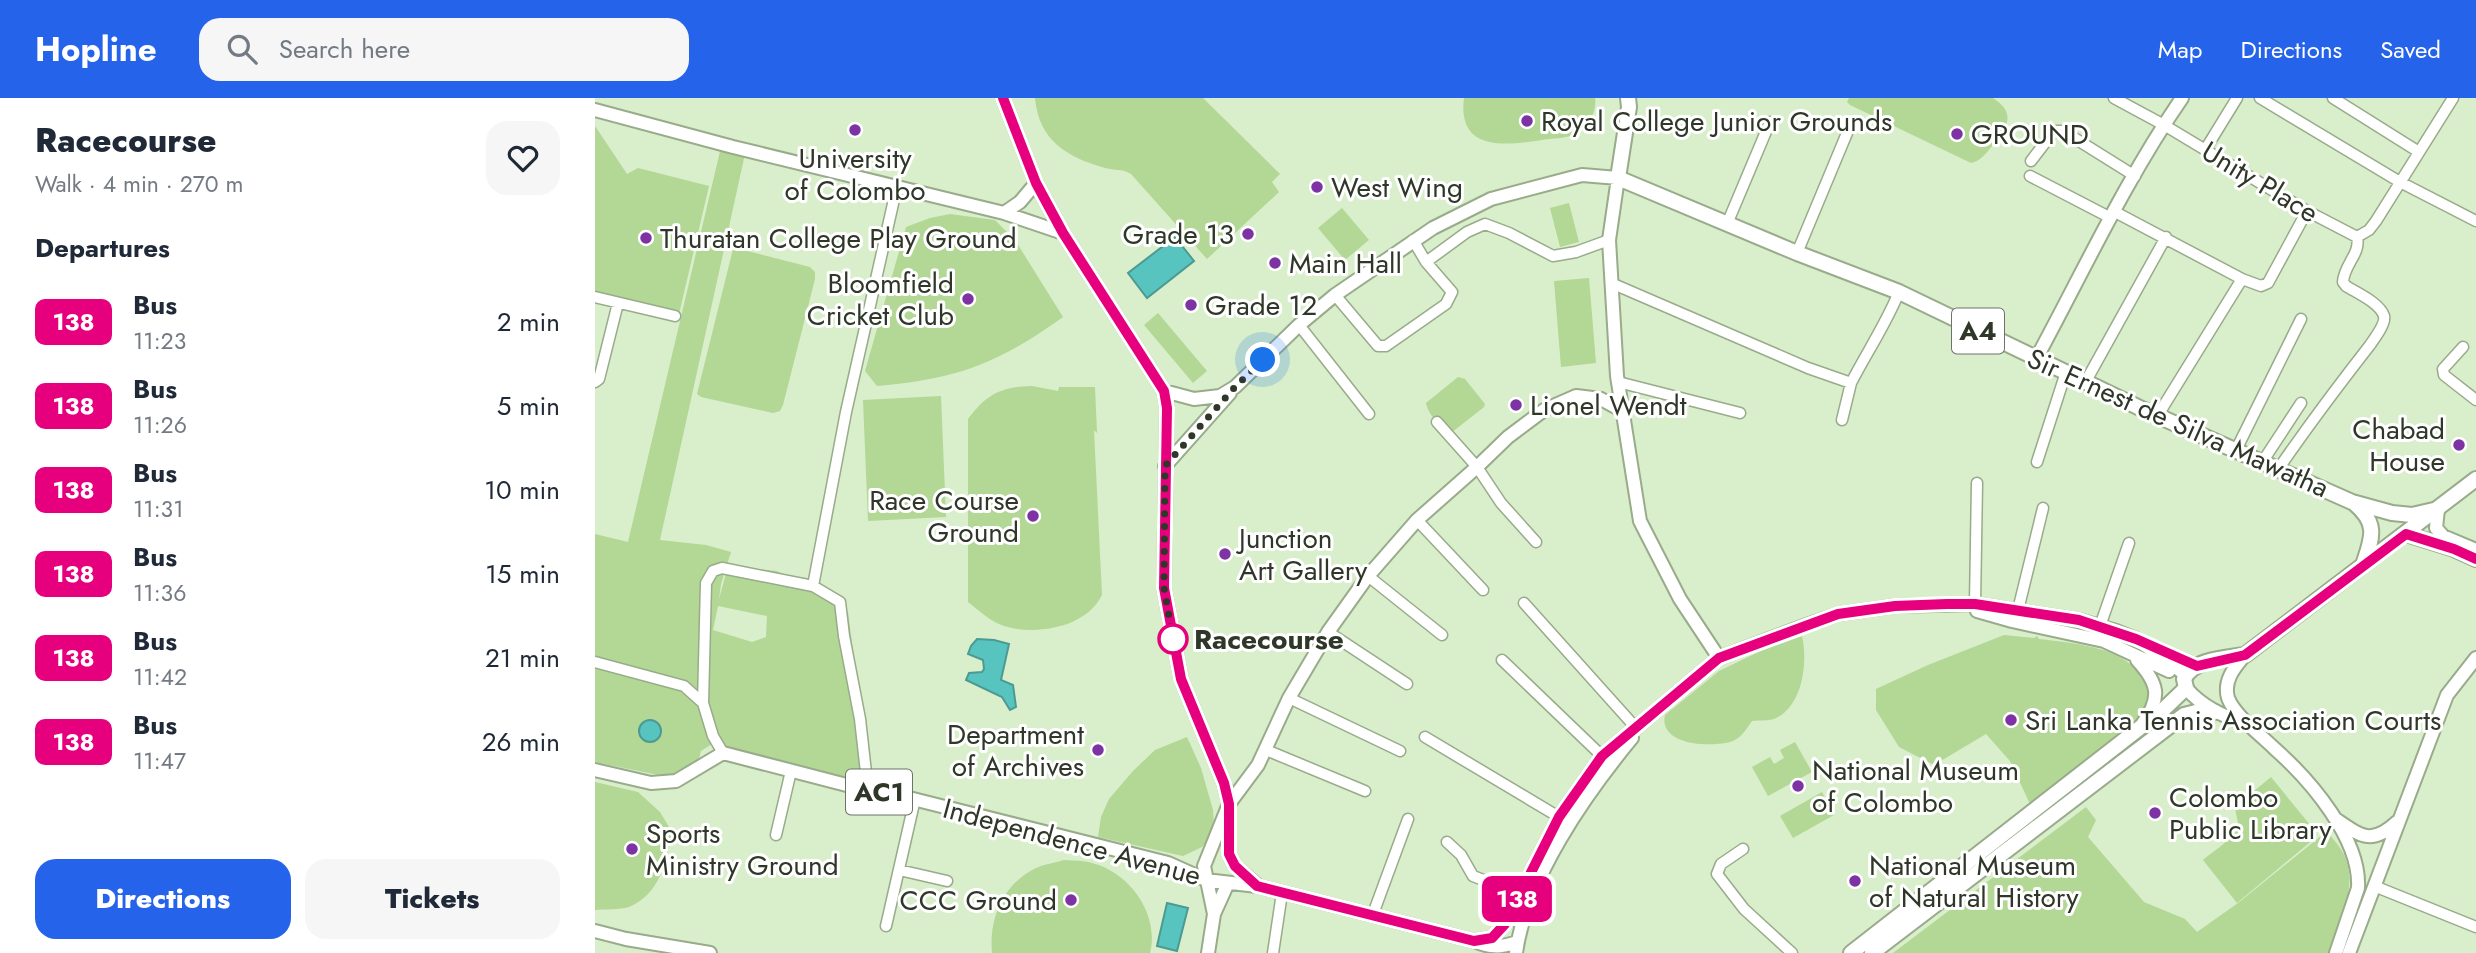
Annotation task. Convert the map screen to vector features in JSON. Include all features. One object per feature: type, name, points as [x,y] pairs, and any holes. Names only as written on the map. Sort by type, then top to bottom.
[{"type":"highway","points":[[1618,178],[1629,107],[1628,98]]},
{"type":"highway","name":"Sir Ernest de Silva Mawatha","points":[[1618,178],[1797,253],[1899,292],[2036,359],[2352,502],[2412,516],[2438,509]]},
{"type":"highway","points":[[1851,953],[2139,729],[2188,677],[2245,655],[2476,479]]},
{"type":"highway","name":"Sir Ernest de Silva Mawatha","points":[[2352,502],[2365,512],[2373,535],[2363,567]]},
{"type":"highway","points":[[2406,534],[2476,559]]},
{"type":"highway","points":[[1872,953],[2184,715],[2215,712]]},
{"type":"main road","points":[[1003,98],[1036,183],[1063,233],[1164,391],[1167,408],[1164,588],[1171,629],[1181,679],[1224,783],[1229,804],[1229,854],[1235,866],[1257,886]]},
{"type":"main road","points":[[2036,359],[2113,215],[2182,98]]},
{"type":"main road","points":[[595,110],[733,147],[1004,213],[1063,233]]},
{"type":"main road","points":[[1165,466],[1235,387],[1299,325],[1335,295],[1413,240],[1491,199],[1582,175],[1618,178],[1609,240],[1611,283],[1618,382],[1640,521],[1680,598],[1719,658]]},
{"type":"main road","points":[[1004,213],[1020,202],[1036,183]]},
{"type":"main road","points":[[1164,391],[1194,399],[1220,396],[1235,387]]},
{"type":"main road","points":[[1214,914],[1204,866],[1229,804],[1258,765],[1289,698],[1328,632],[1368,576],[1417,520],[1508,437],[1544,410],[1576,396],[1601,399],[1622,410]]},
{"type":"main road","points":[[2438,509],[2436,527],[2443,536],[2476,550]]},
{"type":"main road","points":[[1957,604],[2013,621],[2104,641],[2134,657],[2188,677]]},
{"type":"main road","points":[[1474,941],[1492,938],[1499,933],[1559,817],[1602,756],[1719,658],[1838,614],[1895,606],[1975,604],[2100,626],[2136,639],[2188,677],[2194,697],[2215,712],[2252,727]]},
{"type":"main road","points":[[2245,655],[2229,677],[2227,693],[2232,705],[2284,756],[2336,819],[2355,857],[2358,888],[2336,953]]},
{"type":"main road","points":[[2134,657],[2150,674],[2156,689],[2151,712],[2139,729]]},
{"type":"main road","points":[[2349,953],[2447,695],[2476,658]]},
{"type":"main road","points":[[1516,947],[1539,878],[1576,815],[1637,729]]},
{"type":"main road","points":[[595,770],[651,783],[676,781],[723,753]]},
{"type":"main road","name":"Independence Avenue","points":[[723,753],[1168,863],[1206,880],[1257,886],[1373,914],[1495,948],[1516,947]]},
{"type":"main road","points":[[2336,819],[2353,831],[2367,836],[2384,834],[2400,820]]},
{"type":"main road","points":[[1550,834],[1555,852]]},
{"type":"main road","points":[[1207,953],[1214,914],[1228,883]]},
{"type":"main road","points":[[595,931],[710,953]]},
{"type":"main road","points":[[1474,941],[1485,953]]},
{"type":"street","name":"Unity Place","points":[[2114,98],[2307,211],[2357,237]]},
{"type":"street","points":[[2205,150],[2238,98]]},
{"type":"street","points":[[2260,98],[2400,182],[2476,221]]},
{"type":"street","points":[[2333,98],[2419,152]]},
{"type":"street","points":[[2279,468],[2325,401],[2373,341],[2384,321],[2378,307],[2346,286],[2343,272],[2358,250],[2357,237],[2369,230],[2376,221],[2453,98]]},
{"type":"street","points":[[1727,224],[1770,122]]},
{"type":"street","points":[[2031,162],[2053,131],[2063,131],[2135,176]]},
{"type":"street","points":[[1797,253],[1847,133]]},
{"type":"street","points":[[2030,176],[2166,237],[2242,279],[2260,286],[2268,283],[2307,211]]},
{"type":"street","points":[[813,586],[846,412],[897,186]]},
{"type":"street","points":[[1426,262],[1467,232],[1485,224],[1553,256],[1576,252],[1609,240]]},
{"type":"street","points":[[2087,381],[2166,237]]},
{"type":"street","points":[[1335,295],[1378,346],[1387,346],[1446,304],[1452,292],[1426,262],[1413,240]]},
{"type":"street","points":[[2158,415],[2242,279]]},
{"type":"street","points":[[1611,283],[1808,368],[1851,383]]},
{"type":"street","points":[[1842,420],[1851,383],[1884,327],[1899,292]]},
{"type":"street","points":[[595,297],[675,316]]},
{"type":"street","points":[[595,382],[599,379],[618,303]]},
{"type":"street","points":[[2236,450],[2301,319]]},
{"type":"street","points":[[1299,325],[1369,414]]},
{"type":"street","points":[[2463,347],[2443,369],[2444,375],[2476,400]]},
{"type":"street","points":[[2036,463],[2066,372]]},
{"type":"street","points":[[1618,382],[1740,413]]},
{"type":"street","points":[[2263,461],[2301,403]]},
{"type":"street","points":[[1437,422],[1477,467],[1501,503],[1535,542]]},
{"type":"street","points":[[1975,604],[1977,483]]},
{"type":"street","points":[[2018,610],[2043,508]]},
{"type":"street","points":[[1417,520],[1483,590]]},
{"type":"street","points":[[2100,626],[2129,543]]},
{"type":"street","points":[[723,753],[713,736],[703,704],[706,583],[713,571],[722,568],[813,586],[840,602],[860,719],[868,790]]},
{"type":"street","points":[[1368,576],[1442,635]]},
{"type":"street","points":[[1524,603],[1637,729]]},
{"type":"street","points":[[1328,632],[1407,684]]},
{"type":"street","points":[[1502,660],[1602,756]]},
{"type":"street","points":[[595,662],[684,686],[703,704]]},
{"type":"street","points":[[1289,698],[1400,751]]},
{"type":"street","points":[[1425,737],[1559,817]]},
{"type":"street","points":[[1266,750],[1365,791]]},
{"type":"street","points":[[776,835],[791,771]]},
{"type":"street","points":[[886,926],[915,799]]},
{"type":"street","points":[[1373,914],[1408,819]]},
{"type":"street","points":[[1447,842],[1461,855],[1473,876],[1519,894]]},
{"type":"street","points":[[1744,849],[1721,864],[1717,874],[1744,909],[1792,953]]},
{"type":"street","points":[[899,870],[947,881]]},
{"type":"street","points":[[2374,886],[2476,927]]},
{"type":"street","points":[[1273,953],[1282,893]]},
{"type":"green space","points":[[1035,98],[1203,98],[1280,174],[1272,182],[1279,192],[1207,259],[1131,174],[1091,164],[1057,145],[1042,126]]},
{"type":"green space","name":"Royal College Junior Grounds","points":[[1464,98],[1595,98],[1595,104],[1588,123],[1571,136],[1500,143],[1476,137],[1468,128],[1464,116]]},
{"type":"green space","name":"GROUND","points":[[1849,98],[1993,98],[2005,109],[2007,121],[2002,133],[1988,151],[1981,159],[1971,163],[1850,105],[1847,102]]},
{"type":"green space","name":"Thuratan College Play Ground","points":[[595,126],[627,174],[638,168],[709,186],[679,314],[595,291]]},
{"type":"green space","points":[[721,147],[745,154],[660,540],[706,545],[731,552],[719,599],[728,566],[777,571],[848,612],[859,697],[865,782],[712,744],[701,751],[698,763],[673,778],[595,762],[595,534],[628,542]],"holes":[[[718,606],[767,616],[766,637],[752,642],[713,630]]]},
{"type":"green space","points":[[1569,203],[1579,242],[1560,247],[1550,208]]},
{"type":"green space","points":[[1342,208],[1369,240],[1345,260],[1318,228]]},
{"type":"green space","name":"Bloomfield Cricket Club","points":[[950,214],[995,220],[1015,240],[1063,317],[1017,347],[976,366],[931,379],[877,386],[865,371],[906,227]]},
{"type":"green space","points":[[733,249],[810,267],[815,272],[783,405],[780,411],[773,413],[697,394]]},
{"type":"green space","points":[[1589,278],[1596,363],[1561,367],[1554,281]]},
{"type":"green space","points":[[1158,313],[1207,371],[1193,383],[1144,325]]},
{"type":"green space","points":[[1458,377],[1465,379],[1485,404],[1451,433],[1435,420],[1426,403]]},
{"type":"green space","name":"Race Course Ground","points":[[1032,386],[1058,391],[1059,387],[1095,387],[1097,433],[1094,430],[1102,595],[1084,616],[1071,623],[1041,630],[1012,628],[999,624],[968,602],[968,419],[982,403],[995,394],[1011,388]]},
{"type":"green space","points":[[941,396],[946,517],[868,521],[863,400]]},
{"type":"green space","name":"Sri Lanka Tennis Association Courts","points":[[2004,635],[2037,636],[2039,639],[2087,646],[2111,653],[2130,664],[2150,691],[2148,712],[2131,729],[2052,791],[2030,804],[2010,761],[1986,734],[1934,765],[1899,747],[1876,710],[1876,689]]},
{"type":"green space","points":[[1802,636],[1804,658],[1801,683],[1791,705],[1784,713],[1774,719],[1752,721],[1739,737],[1724,743],[1689,742],[1670,733],[1665,725],[1665,715],[1719,671],[1767,648]]},
{"type":"green space","points":[[2167,714],[2169,718],[2037,821],[2035,818]]},
{"type":"green space","points":[[1187,737],[1201,768],[1213,810],[1214,827],[1210,838],[1202,847],[1183,856],[1098,837],[1101,817],[1109,799],[1133,771],[1155,750]]},
{"type":"green space","points":[[1795,742],[1812,772],[1768,796],[1752,767],[1770,757],[1774,764],[1784,758],[1780,750]]},
{"type":"green space","points":[[2271,777],[2315,831],[2314,839],[2237,903],[2203,860],[2235,833],[2238,826],[2236,806]]},
{"type":"green space","name":"Sports Ministry Ground","points":[[595,782],[638,792],[660,812],[672,832],[668,854],[655,885],[640,901],[629,907],[595,910]]},
{"type":"green space","points":[[1822,792],[1834,815],[1793,838],[1780,816]]},
{"type":"green space","points":[[2086,807],[2096,820],[2088,837],[2144,902],[2185,919],[2197,932],[2238,903],[2327,831],[2343,853],[2349,878],[2346,904],[2328,953],[1893,953]]},
{"type":"green space","name":"CCC Ground","points":[[1064,860],[1089,862],[1106,868],[1129,885],[1146,910],[1152,938],[1150,953],[992,953],[996,915],[1007,893],[1015,883],[1036,868]]},
{"type":"water","points":[[1175,237],[1194,261],[1147,298],[1128,273]]},
{"type":"water","points":[[977,639],[1009,644],[1001,680],[1013,685],[1016,707],[1010,710],[1002,697],[966,680],[969,673],[982,672],[984,669],[983,660],[968,654]]},
{"type":"water","points":[[650,720],[658,723],[661,731],[658,739],[650,742],[642,739],[639,731],[642,723]]},
{"type":"water","points":[[1167,903],[1188,908],[1177,951],[1157,946]]},
{"type":"bus line","name":"138","points":[[1003,98],[1036,183],[1063,233],[1164,391],[1167,408],[1164,588],[1169,617],[1181,679],[1224,783],[1229,804],[1229,854],[1235,866],[1257,886],[1474,941],[1492,938],[1505,924],[1559,817],[1602,756],[1719,658],[1838,614],[1895,606],[1947,604],[1975,604],[2018,610],[2100,626],[2197,666],[2245,655],[2406,534],[2476,559]]},
{"type":"place","name":"Royal College Junior Grounds","points":[[1527,121]]},
{"type":"place","name":"University of Colombo","points":[[855,130]]},
{"type":"place","name":"GROUND","points":[[1957,134]]},
{"type":"place","name":"West Wing","points":[[1317,187]]},
{"type":"place","name":"Grade 13","points":[[1248,234]]},
{"type":"place","name":"Thuratan College Play Ground","points":[[646,238]]},
{"type":"place","name":"Main Hall","points":[[1275,263]]},
{"type":"place","name":"Bloomfield Cricket Club","points":[[968,299]]},
{"type":"place","name":"Grade 12","points":[[1191,305]]},
{"type":"place","name":"Lionel Wendt","points":[[1516,405]]},
{"type":"place","name":"Chabad House","points":[[2459,445]]},
{"type":"place","name":"Race Course Ground","points":[[1033,516]]},
{"type":"place","name":"Junction Art Gallery","points":[[1225,554]]},
{"type":"place","name":"Racecourse","points":[[1173,639]]},
{"type":"place","name":"Sri Lanka Tennis Association Courts","points":[[2011,720]]},
{"type":"place","name":"Department of Archives","points":[[1098,750]]},
{"type":"place","name":"National Museum of Colombo","points":[[1798,786]]},
{"type":"place","name":"Colombo Public Library","points":[[2155,813]]},
{"type":"place","name":"Sports Ministry Ground","points":[[632,849]]},
{"type":"place","name":"National Museum of Natural History","points":[[1855,881]]},
{"type":"place","name":"CCC Ground","points":[[1071,900]]},
{"type":"route","points":[[1173,639],[1164,588],[1165,466],[1235,387],[1263,360]]}]
